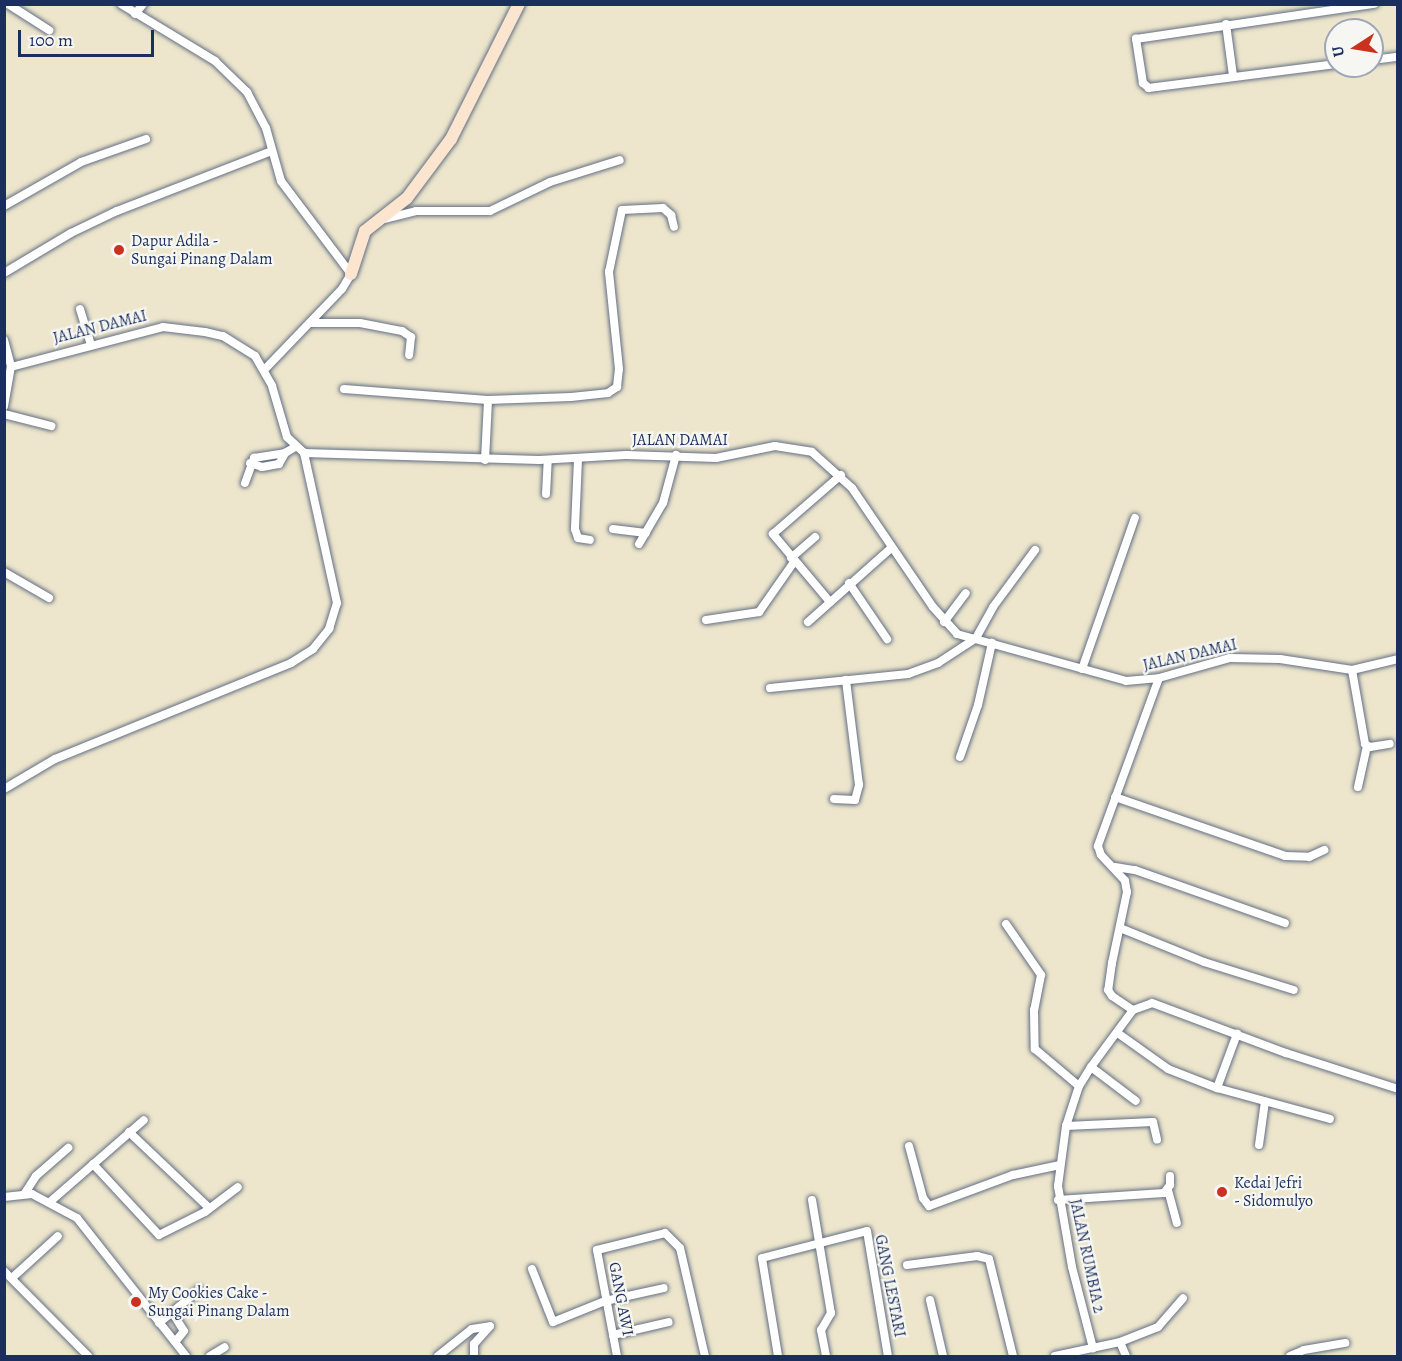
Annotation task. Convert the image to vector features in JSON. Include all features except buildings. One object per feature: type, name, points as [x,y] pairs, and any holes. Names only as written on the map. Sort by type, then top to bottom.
[{"type":"street","points":[[8,4],[49,30]]},
{"type":"street","points":[[121,4],[206,55],[231,76],[257,109],[281,181],[293,201],[316,224],[351,274]]},
{"type":"street","points":[[135,14],[142,4]]},
{"type":"street","points":[[264,370],[342,289],[351,274],[365,231],[384,219],[407,198],[451,139],[519,4]]},
{"type":"street","points":[[1324,65],[1149,88],[1143,83],[1136,43],[1139,36],[1374,4]]},
{"type":"street","points":[[1226,24],[1233,76]]},
{"type":"street","points":[[4,206],[81,162],[146,139]]},
{"type":"street","points":[[4,273],[108,216],[272,151]]},
{"type":"street","points":[[384,219],[416,211],[490,211],[550,182],[620,160]]},
{"type":"street","points":[[344,389],[488,400],[571,398],[614,390],[619,382],[619,369],[609,272],[622,210],[663,208],[671,215],[674,227]]},
{"type":"street","points":[[80,309],[91,345]]},
{"type":"street","points":[[310,323],[360,323],[402,331],[411,337],[409,355]]},
{"type":"street","name":"JALAN DAMAI","points":[[11,367],[154,328],[181,328],[223,336],[255,356],[264,370],[286,437],[304,453],[485,460],[676,455],[716,458],[788,446],[812,452],[841,475],[944,622],[957,634],[1126,681],[1159,678],[1230,658],[1280,659],[1352,670],[1398,659]]},
{"type":"street","points":[[4,340],[6,355],[11,367],[4,406]]},
{"type":"street","points":[[485,460],[488,400]]},
{"type":"street","points":[[4,414],[51,426]]},
{"type":"street","points":[[245,483],[250,463],[268,453],[285,453],[295,447]]},
{"type":"street","points":[[4,789],[55,759],[272,671],[312,649],[329,629],[337,603],[304,453]]},
{"type":"street","points":[[639,544],[663,502],[676,455]]},
{"type":"street","points":[[578,459],[575,529],[578,538],[590,540]]},
{"type":"street","points":[[546,494],[548,460]]},
{"type":"street","points":[[830,602],[773,537],[773,531],[841,475]]},
{"type":"street","points":[[1082,669],[1135,518]]},
{"type":"street","points":[[613,529],[646,533]]},
{"type":"street","points":[[706,620],[745,617],[759,612],[793,560],[815,537]]},
{"type":"street","points":[[808,622],[849,583],[891,548]]},
{"type":"street","points":[[770,688],[908,674],[938,663],[976,638],[993,607],[1035,550]]},
{"type":"street","points":[[4,572],[49,598]]},
{"type":"street","points":[[849,583],[887,639]]},
{"type":"street","points":[[944,622],[966,593]]},
{"type":"street","points":[[960,757],[978,705],[992,643]]},
{"type":"street","points":[[1352,670],[1367,746],[1358,787]]},
{"type":"street","points":[[1159,678],[1098,846],[1101,855],[1115,867],[1127,892],[1108,990],[1133,1010],[1152,1003],[1398,1089]]},
{"type":"street","points":[[834,799],[855,801],[860,785],[846,680]]},
{"type":"street","points":[[1367,746],[1390,744]]},
{"type":"street","points":[[1115,797],[1285,856],[1309,857],[1324,850]]},
{"type":"street","points":[[1115,867],[1135,870],[1286,923]]},
{"type":"street","points":[[1006,924],[1041,975],[1034,1010],[1035,1049],[1079,1086]]},
{"type":"street","points":[[1120,928],[1204,962],[1294,990]]},
{"type":"street","name":"JALAN RUMBIA 2","points":[[1093,1348],[1058,1200],[1060,1165],[1066,1126],[1079,1086],[1091,1067],[1119,1034],[1133,1010]]},
{"type":"street","points":[[1119,1034],[1155,1062],[1217,1088],[1330,1119]]},
{"type":"street","points":[[1217,1088],[1237,1034]]},
{"type":"street","points":[[1091,1067],[1136,1101]]},
{"type":"street","points":[[1259,1145],[1265,1101]]},
{"type":"street","points":[[51,1201],[144,1120]]},
{"type":"street","points":[[1066,1126],[1154,1122],[1157,1140]]},
{"type":"street","points":[[129,1132],[209,1208]]},
{"type":"street","points":[[909,1146],[923,1198],[929,1206],[1013,1175],[1060,1165]]},
{"type":"street","points":[[25,1193],[36,1176],[68,1148]]},
{"type":"street","points":[[93,1164],[159,1235],[209,1208],[238,1187]]},
{"type":"street","points":[[1170,1176],[1168,1190],[1177,1223]]},
{"type":"street","points":[[1058,1200],[1168,1190]]},
{"type":"street","points":[[4,1197],[25,1193],[51,1201],[91,1231],[186,1356]]},
{"type":"street","points":[[812,1200],[831,1313],[821,1330],[826,1356]]},
{"type":"street","name":"GANG LESTARI","points":[[820,1244],[867,1231],[888,1356]]},
{"type":"street","name":"GANG AWI","points":[[617,1356],[605,1301],[598,1248],[663,1233],[674,1238],[705,1356]]},
{"type":"street","points":[[12,1278],[58,1236]]},
{"type":"street","points":[[778,1356],[762,1258],[820,1244]]},
{"type":"street","points":[[907,1265],[977,1256],[989,1259],[1013,1356]]},
{"type":"street","points":[[532,1269],[553,1322],[605,1301],[664,1288]]},
{"type":"street","points":[[4,1271],[88,1356]]},
{"type":"street","points":[[159,1323],[199,1290]]},
{"type":"street","points":[[1055,1356],[1120,1342],[1158,1327],[1182,1298]]},
{"type":"street","points":[[930,1300],[943,1356]]},
{"type":"street","points":[[172,1312],[184,1331],[175,1342]]},
{"type":"street","points":[[613,1335],[669,1322]]},
{"type":"street","points":[[438,1356],[472,1329],[490,1326],[474,1344],[474,1356]]},
{"type":"street","points":[[1120,1342],[1126,1356]]},
{"type":"street","points":[[1290,1356],[1304,1350],[1345,1343]]},
{"type":"street","points":[[210,1356],[225,1347]]},
{"type":"place","name":"Dapur Adila - Sungai Pinang Dalam","points":[[119,250]]},
{"type":"place","name":"Kedai Jefri - Sidomulyo","points":[[1222,1192]]},
{"type":"place","name":"My Cookies Cake - Sungai Pinang Dalam","points":[[136,1302]]}]
